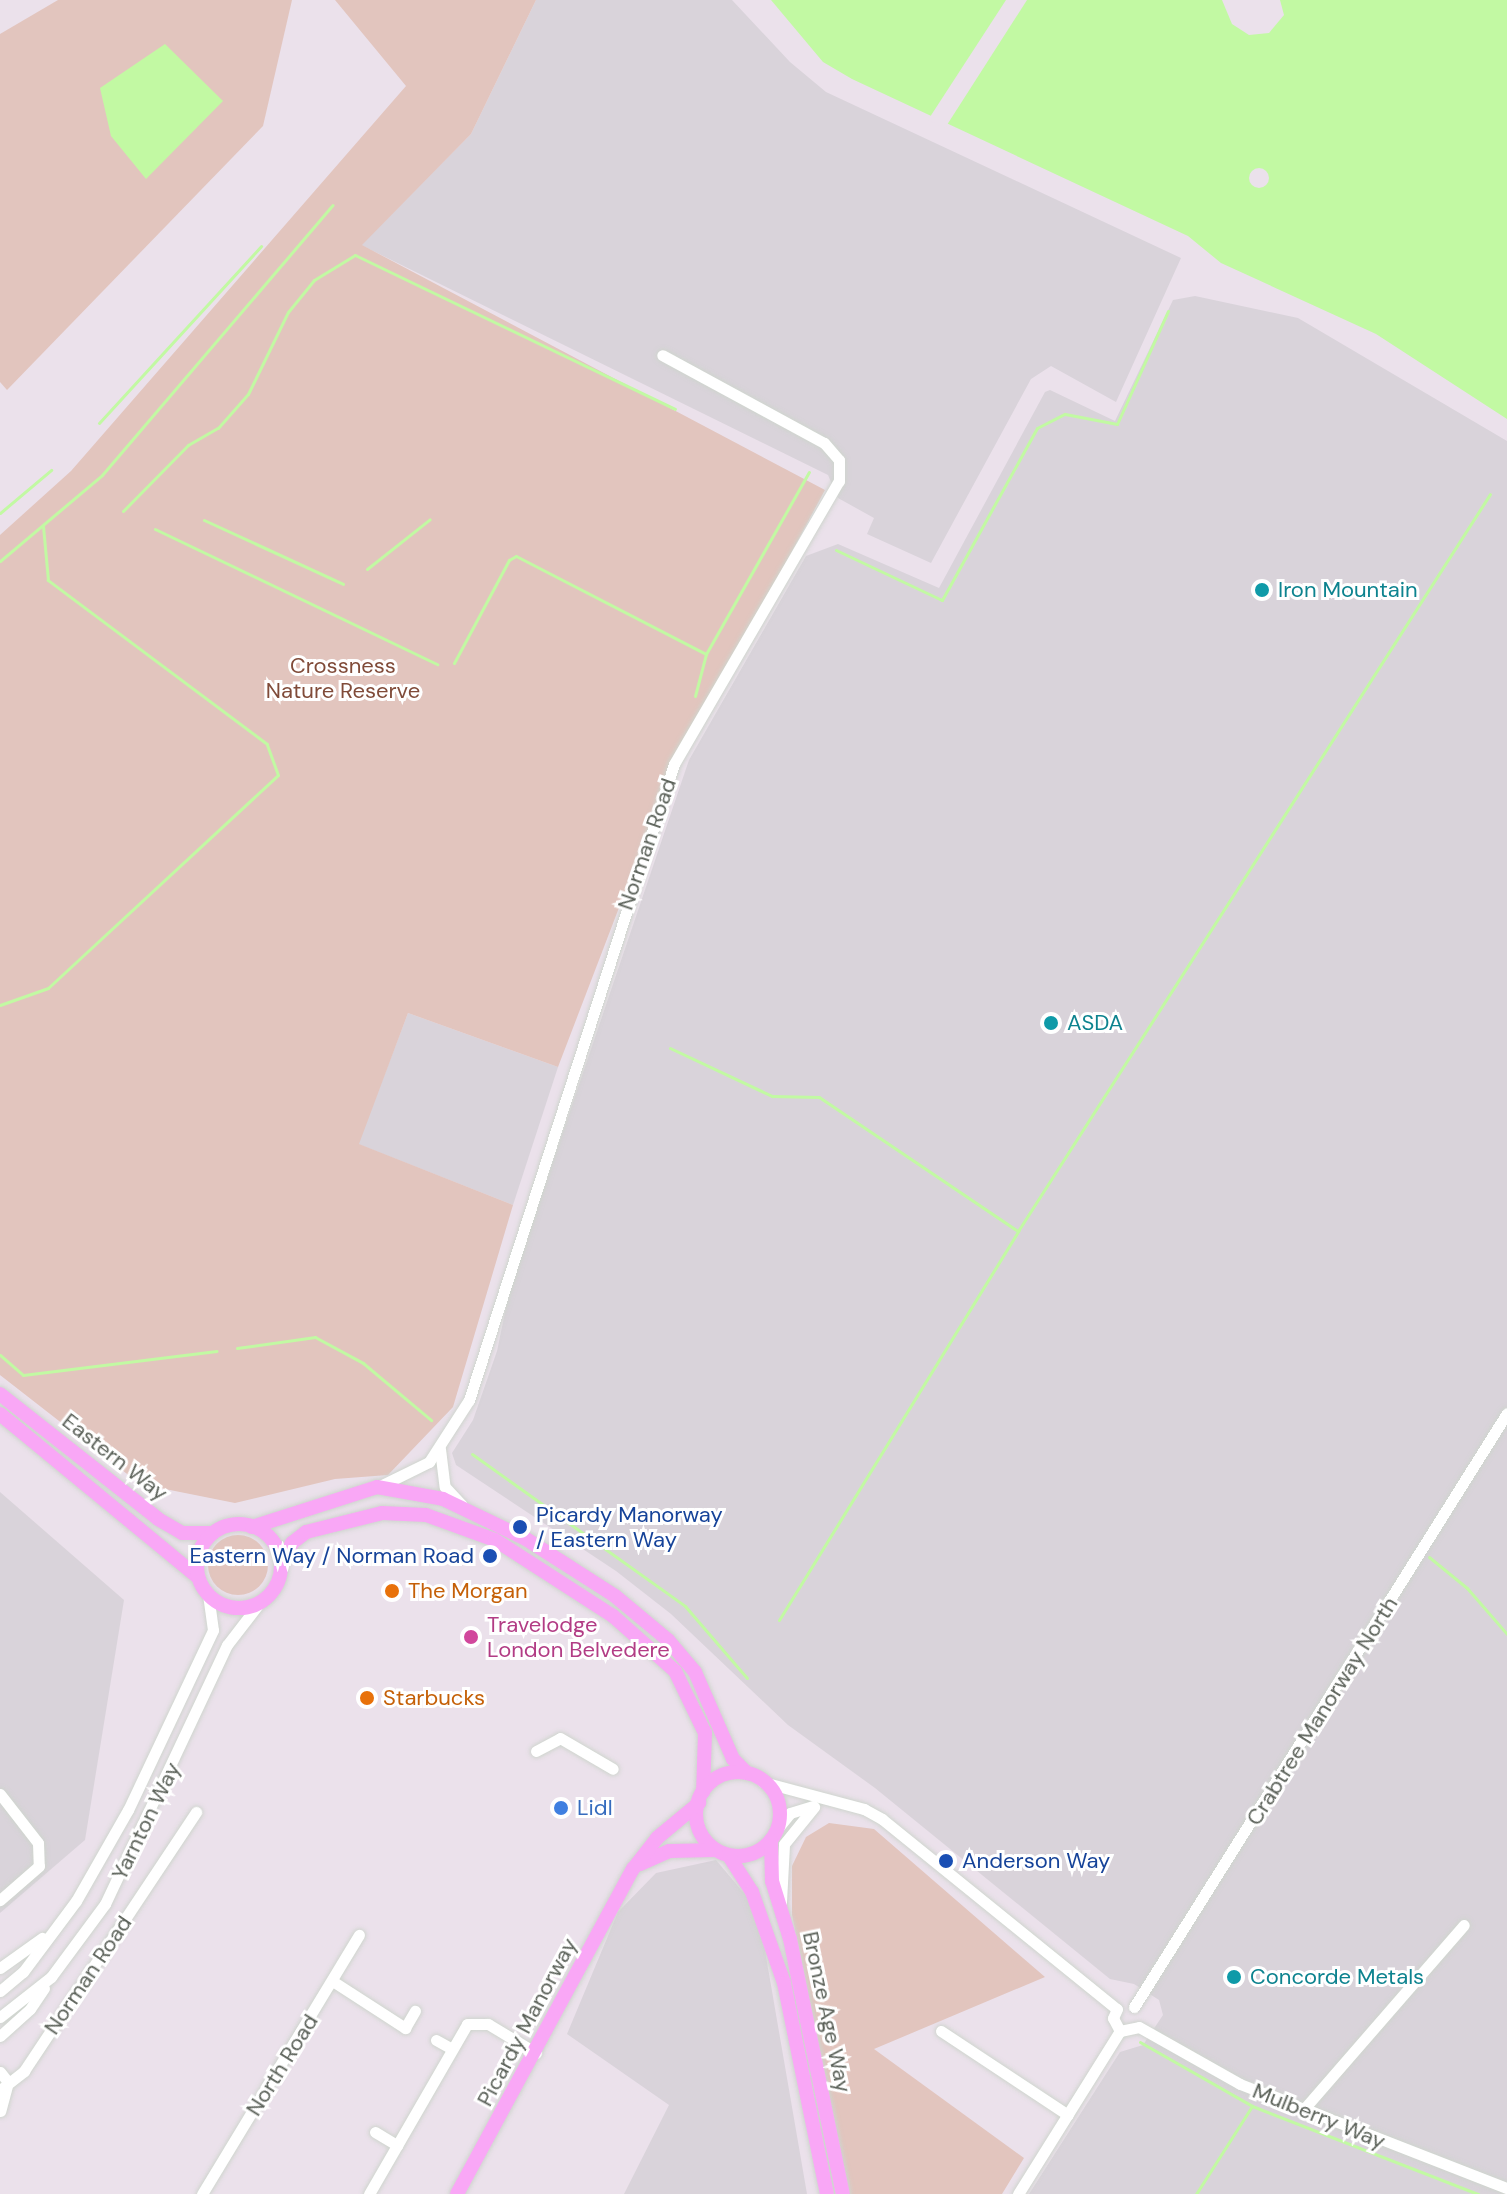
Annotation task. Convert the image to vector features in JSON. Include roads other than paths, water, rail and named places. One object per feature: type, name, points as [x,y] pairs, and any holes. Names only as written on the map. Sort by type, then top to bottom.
[{"type":"main road","name":"Eastern Way","points":[[0,1394],[158,1519],[182,1533],[211,1533]]},
{"type":"main road","name":"Eastern Way","points":[[0,1414],[199,1577]]},
{"type":"main road","points":[[0,1426],[94,1488]]},
{"type":"main road","points":[[633,1869],[669,1851],[722,1853],[754,1854],[775,1834],[778,1804],[763,1782],[747,1773],[733,1759],[695,1672],[668,1640],[573,1567],[464,1508],[420,1492],[377,1487],[252,1527],[232,1525],[211,1533],[198,1556],[199,1577],[208,1594],[233,1607],[261,1601],[277,1582],[281,1563],[292,1543],[306,1532],[382,1513],[426,1515],[495,1540],[613,1616],[675,1671],[705,1733],[698,1826],[722,1853]]},
{"type":"main road","points":[[252,1527],[272,1540],[281,1563]]},
{"type":"main road","points":[[701,1798],[726,1773],[747,1773]]},
{"type":"main road","name":"Picardy Manorway","points":[[457,2194],[633,1869],[657,1838],[701,1798]]},
{"type":"main road","name":"Bronze Age Way","points":[[775,1834],[770,1869],[843,2194]]},
{"type":"main road","name":"Bronze Age Way","points":[[722,1853],[752,1892],[784,1983],[827,2194]]},
{"type":"street","name":"Norman Road","points":[[377,1487],[411,1474],[445,1442],[479,1373],[543,1159],[674,764],[839,481],[839,460],[824,443],[662,355]]},
{"type":"street","name":"Crabtree Manorway North","points":[[1134,2007],[1507,1413]]},
{"type":"street","points":[[445,1442],[445,1487],[464,1508]]},
{"type":"street","name":"Yarnton Way","points":[[0,1991],[23,1972],[48,1934],[76,1901],[128,1810],[209,1641],[215,1620],[208,1594]]},
{"type":"street","name":"Yarnton Way","points":[[0,2017],[51,1977],[105,1904],[227,1645],[261,1601]]},
{"type":"street","points":[[536,1751],[560,1738],[613,1769]]},
{"type":"street","points":[[763,1782],[864,1809],[895,1828],[1117,2009],[1134,2007],[1141,2018],[1139,2027],[1120,2031],[1018,2194]]},
{"type":"street","points":[[0,1794],[38,1843],[39,1866],[0,1900]]},
{"type":"street","points":[[775,1834],[790,1813],[829,1802]]},
{"type":"street","points":[[781,1911],[784,1844],[814,1807]]},
{"type":"street","name":"Norman Road","points":[[0,2111],[3,2089],[24,2071],[194,1815]]},
{"type":"street","points":[[1303,2110],[1464,1925]]},
{"type":"street","points":[[0,1968],[48,1934]]},
{"type":"street","name":"North Road","points":[[202,2194],[334,1982],[359,1935]]},
{"type":"street","points":[[0,2036],[30,2009],[51,1977]]},
{"type":"street","points":[[334,1982],[405,2028],[415,2011]]},
{"type":"street","points":[[1117,2009],[1113,2018],[1120,2031]]},
{"type":"street","points":[[369,2194],[467,2024],[488,2024],[536,2053]]},
{"type":"street","name":"Mulberry Way","points":[[1139,2027],[1240,2084],[1507,2188]]},
{"type":"street","points":[[941,2031],[1068,2115]]},
{"type":"street","points":[[436,2040],[452,2049]]},
{"type":"street","points":[[0,2072],[8,2082],[3,2089]]},
{"type":"street","points":[[375,2132],[397,2145]]},
{"type":"waterway","points":[[0,561],[102,475],[333,205]]},
{"type":"waterway","points":[[99,423],[261,246]]},
{"type":"waterway","points":[[123,511],[188,445],[218,428],[248,394],[288,312],[314,280],[355,255],[675,409]]},
{"type":"waterway","points":[[836,550],[942,600],[1037,428],[1065,414],[1117,424],[1168,311]]},
{"type":"waterway","points":[[0,513],[51,470]]},
{"type":"waterway","points":[[695,696],[706,654],[809,472]]},
{"type":"waterway","points":[[779,1620],[1018,1231],[1490,494]]},
{"type":"waterway","points":[[367,569],[430,519]]},
{"type":"waterway","points":[[204,520],[343,584]]},
{"type":"waterway","points":[[0,1005],[48,988],[278,775],[267,744],[48,580],[43,526]]},
{"type":"waterway","points":[[155,529],[437,664]]},
{"type":"waterway","points":[[454,663],[509,560],[516,556],[706,654]]},
{"type":"waterway","points":[[670,1048],[772,1096],[819,1097],[1018,1231]]},
{"type":"waterway","points":[[237,1348],[315,1337],[363,1363],[431,1420]]},
{"type":"waterway","points":[[0,1355],[23,1375],[217,1351]]},
{"type":"waterway","points":[[472,1454],[685,1606],[747,1678]]},
{"type":"waterway","points":[[1429,1557],[1467,1588],[1507,1634]]},
{"type":"waterway","points":[[1140,2042],[1252,2106],[1478,2194]]},
{"type":"waterway","points":[[1196,2194],[1252,2106]]},
{"type":"place","name":"Iron Mountain","points":[[1262,590]]},
{"type":"place","name":"ASDA","points":[[1051,1023]]},
{"type":"place","name":"Picardy Manorway / Eastern Way","points":[[520,1527]]},
{"type":"place","name":"Eastern Way / Norman Road","points":[[490,1556]]},
{"type":"place","name":"The Morgan","points":[[392,1591]]},
{"type":"place","name":"Travelodge London Belvedere","points":[[471,1637]]},
{"type":"place","name":"Starbucks","points":[[367,1698]]},
{"type":"place","name":"Lidl","points":[[561,1808]]},
{"type":"place","name":"Anderson Way","points":[[946,1861]]},
{"type":"place","name":"Concorde Metals","points":[[1234,1977]]},
{"type":"park label","name":"Crossness Nature Reserve","points":[[343,678]]}]
